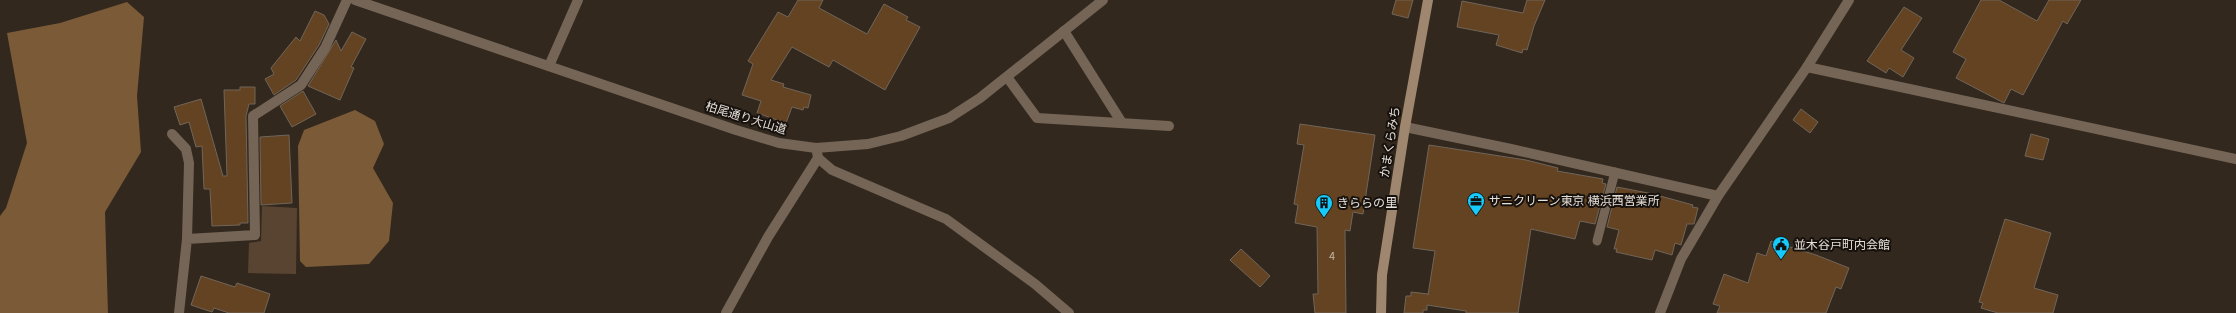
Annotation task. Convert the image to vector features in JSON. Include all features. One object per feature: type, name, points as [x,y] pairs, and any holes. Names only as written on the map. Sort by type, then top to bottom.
[{"type":"main road","name":"かまくらみち","points":[[1381,313],[1382,275],[1405,127],[1428,0]]},
{"type":"street","points":[[187,239],[255,235],[252,116],[301,85],[325,48],[347,0]]},
{"type":"street","name":"柏尾通り大山道","points":[[355,0],[743,132],[779,143],[816,148],[868,144],[901,136],[949,118],[980,98],[1103,0]]},
{"type":"street","points":[[550,66],[578,0]]},
{"type":"street","points":[[1660,313],[1681,259],[1718,196],[1807,67],[1849,0]]},
{"type":"street","points":[[1064,31],[1122,123]]},
{"type":"street","points":[[1807,67],[2236,159]]},
{"type":"street","points":[[1007,77],[1037,118],[1169,126]]},
{"type":"street","points":[[1405,127],[1615,172],[1718,196]]},
{"type":"street","points":[[172,134],[186,149],[189,163],[187,239],[179,313]]},
{"type":"street","points":[[816,148],[818,158],[832,170],[946,219],[1030,280],[1068,313]]},
{"type":"street","points":[[726,313],[768,237],[818,158]]},
{"type":"lane","points":[[1597,241],[1615,172]]},
{"type":"shaded area","points":[[127,2],[144,17],[137,96],[141,152],[105,212],[108,313],[0,313],[0,216],[6,208],[27,143],[7,33],[60,23]]},
{"type":"shaded area","points":[[355,110],[375,121],[384,144],[373,168],[393,203],[389,241],[369,264],[306,267],[300,261],[298,146],[304,130]]},
{"type":"shaded area","points":[[262,206],[297,208],[296,274],[248,273],[249,243],[261,241]]},
{"type":"building","points":[[798,0],[823,0],[819,8],[867,34],[884,4],[908,17],[906,20],[920,27],[885,90],[833,60],[829,67],[792,47],[771,80],[784,84],[783,87],[811,95],[808,108],[804,107],[803,110],[792,107],[786,123],[757,113],[761,101],[742,95],[753,64],[748,61],[778,12],[788,17]]},
{"type":"building","points":[[1396,0],[1413,0],[1408,18],[1392,14]]},
{"type":"building","points":[[1527,0],[1545,0],[1534,26],[1527,50],[1523,49],[1522,53],[1496,45],[1499,35],[1457,27],[1462,1],[1523,13]]},
{"type":"building","points":[[1981,0],[1999,0],[2037,21],[2049,0],[2081,0],[2067,24],[2063,21],[2023,95],[2011,89],[2004,103],[1956,78],[1966,59],[1953,52]]},
{"type":"building","points":[[1904,7],[1922,18],[1901,50],[1914,58],[1903,77],[1889,68],[1886,73],[1867,61]]},
{"type":"building","points":[[315,11],[324,15],[329,24],[319,45],[296,80],[274,95],[265,79],[274,74],[271,68],[296,37],[300,41]]},
{"type":"building","points":[[352,32],[366,39],[351,67],[354,68],[340,100],[308,86],[336,40],[341,51]]},
{"type":"building","points":[[240,87],[255,87],[255,104],[249,104],[246,116],[248,223],[240,223],[240,225],[212,226],[210,189],[204,189],[202,146],[196,147],[189,122],[180,125],[174,107],[201,99],[223,176],[227,176],[224,90],[240,90]]},
{"type":"building","points":[[303,91],[316,114],[292,127],[280,106]]},
{"type":"building","points":[[1801,109],[1818,122],[1810,133],[1793,120]]},
{"type":"building","name":"きららの里","points":[[1300,124],[1375,135],[1363,214],[1353,212],[1350,231],[1345,230],[1346,313],[1315,313],[1313,294],[1318,294],[1317,227],[1295,223],[1298,205],[1294,204],[1304,145],[1297,144]]},
{"type":"building","points":[[2031,134],[2049,139],[2043,160],[2025,156]]},
{"type":"building","points":[[289,135],[292,203],[261,205],[260,137]]},
{"type":"building","name":"サニクリーン東京 横浜西営業所","points":[[1429,145],[1526,160],[1558,168],[1557,171],[1603,179],[1602,183],[1606,184],[1595,224],[1580,221],[1575,239],[1531,229],[1518,313],[1466,313],[1466,311],[1427,305],[1427,310],[1423,310],[1423,313],[1404,313],[1406,296],[1411,296],[1411,292],[1428,295],[1435,251],[1413,248]]},
{"type":"building","points":[[1617,187],[1653,194],[1693,205],[1692,207],[1698,208],[1694,224],[1687,224],[1681,245],[1675,243],[1672,255],[1655,250],[1652,260],[1616,252],[1617,249],[1614,249],[1619,230],[1607,227]]},
{"type":"building","points":[[2005,219],[2051,233],[2034,288],[2058,295],[2053,313],[1998,313],[1981,308],[1983,303],[1979,302]]},
{"type":"building","points":[[1771,241],[1816,255],[1849,268],[1841,289],[1836,287],[1826,313],[1717,313],[1720,306],[1713,304],[1724,274],[1748,283],[1757,253],[1766,256]]},
{"type":"building","points":[[1241,249],[1270,276],[1260,287],[1230,260]]},
{"type":"building","points":[[201,276],[235,287],[237,283],[270,294],[264,313],[229,313],[214,308],[212,312],[191,305]]},
{"type":"place","name":"サニクリーン東京 横浜西営業所","points":[[1476,216]]},
{"type":"place","name":"きららの里","points":[[1324,218]]},
{"type":"place","name":"並木谷戸町内会館","points":[[1781,260]]}]
